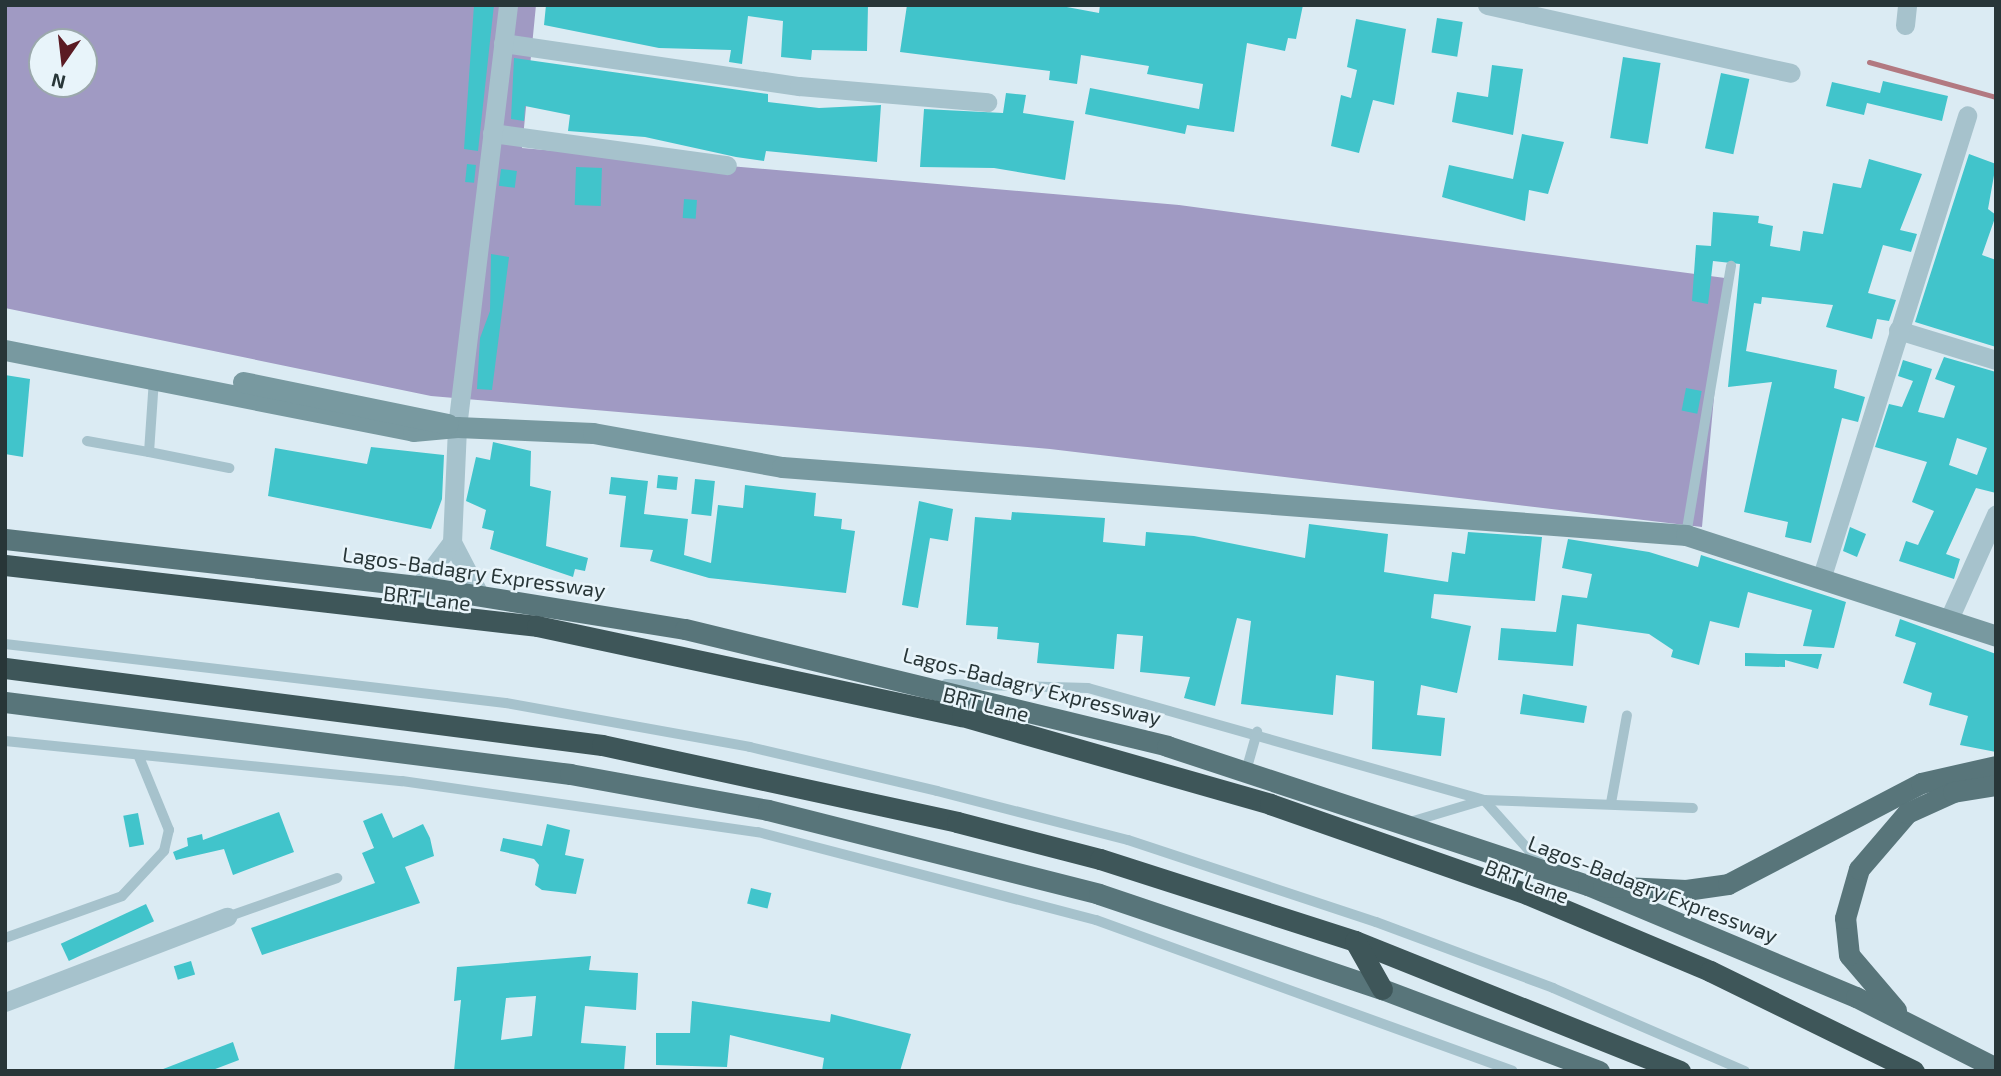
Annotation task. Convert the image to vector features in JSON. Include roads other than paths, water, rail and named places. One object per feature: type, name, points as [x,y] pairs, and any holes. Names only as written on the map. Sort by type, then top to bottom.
[{"type":"highway","points":[[5,567],[537,626],[975,720],[1270,804],[1527,894],[1710,971],[1914,1071]]},
{"type":"highway","points":[[5,668],[522,734],[780,780],[1100,859],[1355,941],[1680,1071]]},
{"type":"highway","points":[[1355,941],[1382,989]]},
{"type":"main road","points":[[5,336],[457,427]]},
{"type":"main road","points":[[5,350],[413,431],[457,427],[593,433],[782,467],[1686,535],[1822,576],[1996,636]]},
{"type":"main road","name":"Lagos-Badagry Expressway","points":[[5,539],[480,594],[685,629],[925,683],[1245,772],[1588,885],[1906,1020],[1996,1068]]},
{"type":"main road","points":[[5,702],[570,775],[768,810],[1099,894],[1382,989],[1600,1071]]},
{"type":"main road","points":[[1588,885],[1686,890],[1752,875],[1921,783],[1996,766]]},
{"type":"main road","points":[[1906,1020],[1854,965],[1845,937],[1859,869],[1884,832],[1931,799],[1996,785]]},
{"type":"street","points":[[480,594],[452,542],[457,427],[508,5]]},
{"type":"street","points":[[1487,5],[1790,73]]},
{"type":"street","points":[[503,43],[799,86],[988,103]]},
{"type":"street","points":[[1822,576],[1967,115]]},
{"type":"street","points":[[492,133],[727,165]]},
{"type":"street","points":[[1898,330],[1996,359]]},
{"type":"street","points":[[1948,621],[1996,514]]},
{"type":"street","points":[[419,586],[452,542]]},
{"type":"street","points":[[5,1002],[227,917]]},
{"type":"lane","points":[[1686,535],[1731,266]]},
{"type":"lane","points":[[149,452],[154,378]]},
{"type":"lane","points":[[88,441],[229,468]]},
{"type":"lane","name":"BRT Lane","points":[[5,567],[582,639],[888,699],[1048,740],[1269,808],[1519,898],[1830,1031],[1906,1071]]},
{"type":"lane","points":[[5,643],[506,703],[750,747],[937,791],[1128,840],[1376,922],[1553,988],[1745,1071]]},
{"type":"lane","points":[[925,683],[1088,688],[1256,732],[1484,800],[1693,808]]},
{"type":"lane","points":[[1611,803],[1626,715]]},
{"type":"lane","points":[[1245,772],[1256,732]]},
{"type":"lane","points":[[5,741],[139,757],[402,781],[758,832],[1096,920],[1513,1071]]},
{"type":"lane","points":[[5,938],[122,896],[164,851],[169,830],[139,757]]},
{"type":"lane","points":[[1403,824],[1484,800]]},
{"type":"lane","points":[[1484,800],[1548,872]]},
{"type":"lane","points":[[227,917],[337,878]]},
{"type":"waterway","points":[[1869,62],[1996,97]]}]
